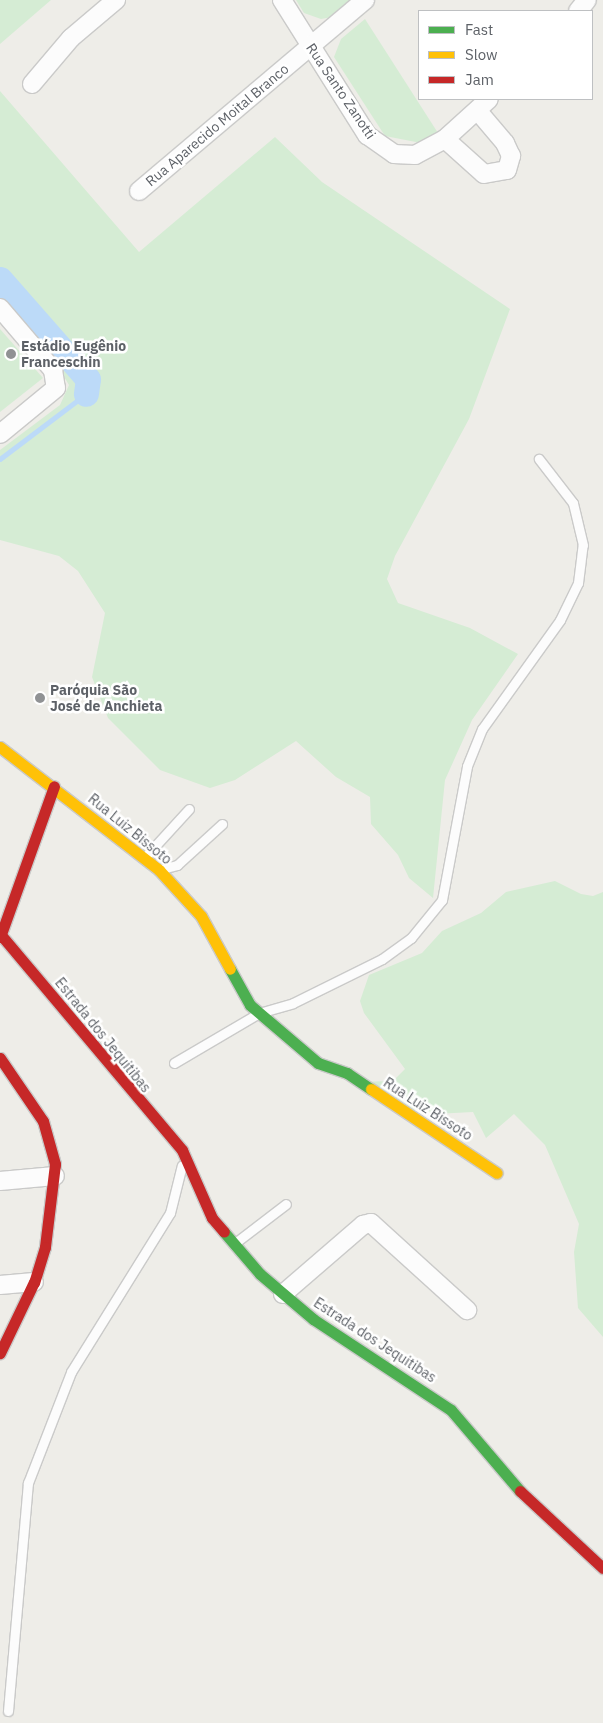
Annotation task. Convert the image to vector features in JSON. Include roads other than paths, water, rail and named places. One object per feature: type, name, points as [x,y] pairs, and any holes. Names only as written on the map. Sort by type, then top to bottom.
[{"type":"street","points":[[32,84],[71,38],[116,0]]},
{"type":"street","name":"Rua Santo Zanotti","points":[[282,0],[367,135],[379,146],[394,154],[415,155],[445,140],[483,104]]},
{"type":"street","name":"Rua Aparecido Moital Branco","points":[[139,191],[365,0]]},
{"type":"street","points":[[579,10],[587,0]]},
{"type":"street","points":[[445,140],[484,174],[507,170],[511,156],[483,104]]},
{"type":"street","points":[[0,308],[52,370],[56,388],[0,434]]},
{"type":"street","name":"Rua Luiz Bissoto","points":[[0,747],[54,786],[159,870],[201,916],[243,994],[259,1013],[318,1063],[347,1073],[497,1173]]},
{"type":"street","points":[[0,936],[54,786]]},
{"type":"street","name":"Estrada dos Jequitibas","points":[[0,936],[182,1150],[212,1218],[235,1244],[283,1294],[451,1410],[511,1482],[603,1568]]},
{"type":"street","points":[[0,1353],[34,1282],[45,1247],[55,1176],[43,1121],[3,1066]]},
{"type":"street","points":[[0,1181],[55,1176]]},
{"type":"street","points":[[283,1294],[363,1225],[371,1223],[467,1310]]},
{"type":"street","points":[[0,1286],[34,1282]]},
{"type":"lane","points":[[174,1062],[259,1013],[293,1003],[382,959],[411,938],[442,900],[467,766],[482,729],[560,620],[578,583],[583,545],[573,503],[539,459]]},
{"type":"lane","points":[[144,857],[189,809]]},
{"type":"lane","points":[[159,870],[177,865],[222,824]]},
{"type":"lane","points":[[8,1711],[28,1483],[71,1372],[170,1214],[180,1188],[182,1150]]},
{"type":"lane","points":[[235,1244],[286,1204]]},
{"type":"waterway","points":[[0,279],[88,379],[86,394]]},
{"type":"waterway","points":[[0,459],[86,394]]},
{"type":"place","name":"Estádio Eugênio Franceschin","points":[[11,354]]},
{"type":"place","name":"Paróquia São José de Anchieta","points":[[40,698]]}]
